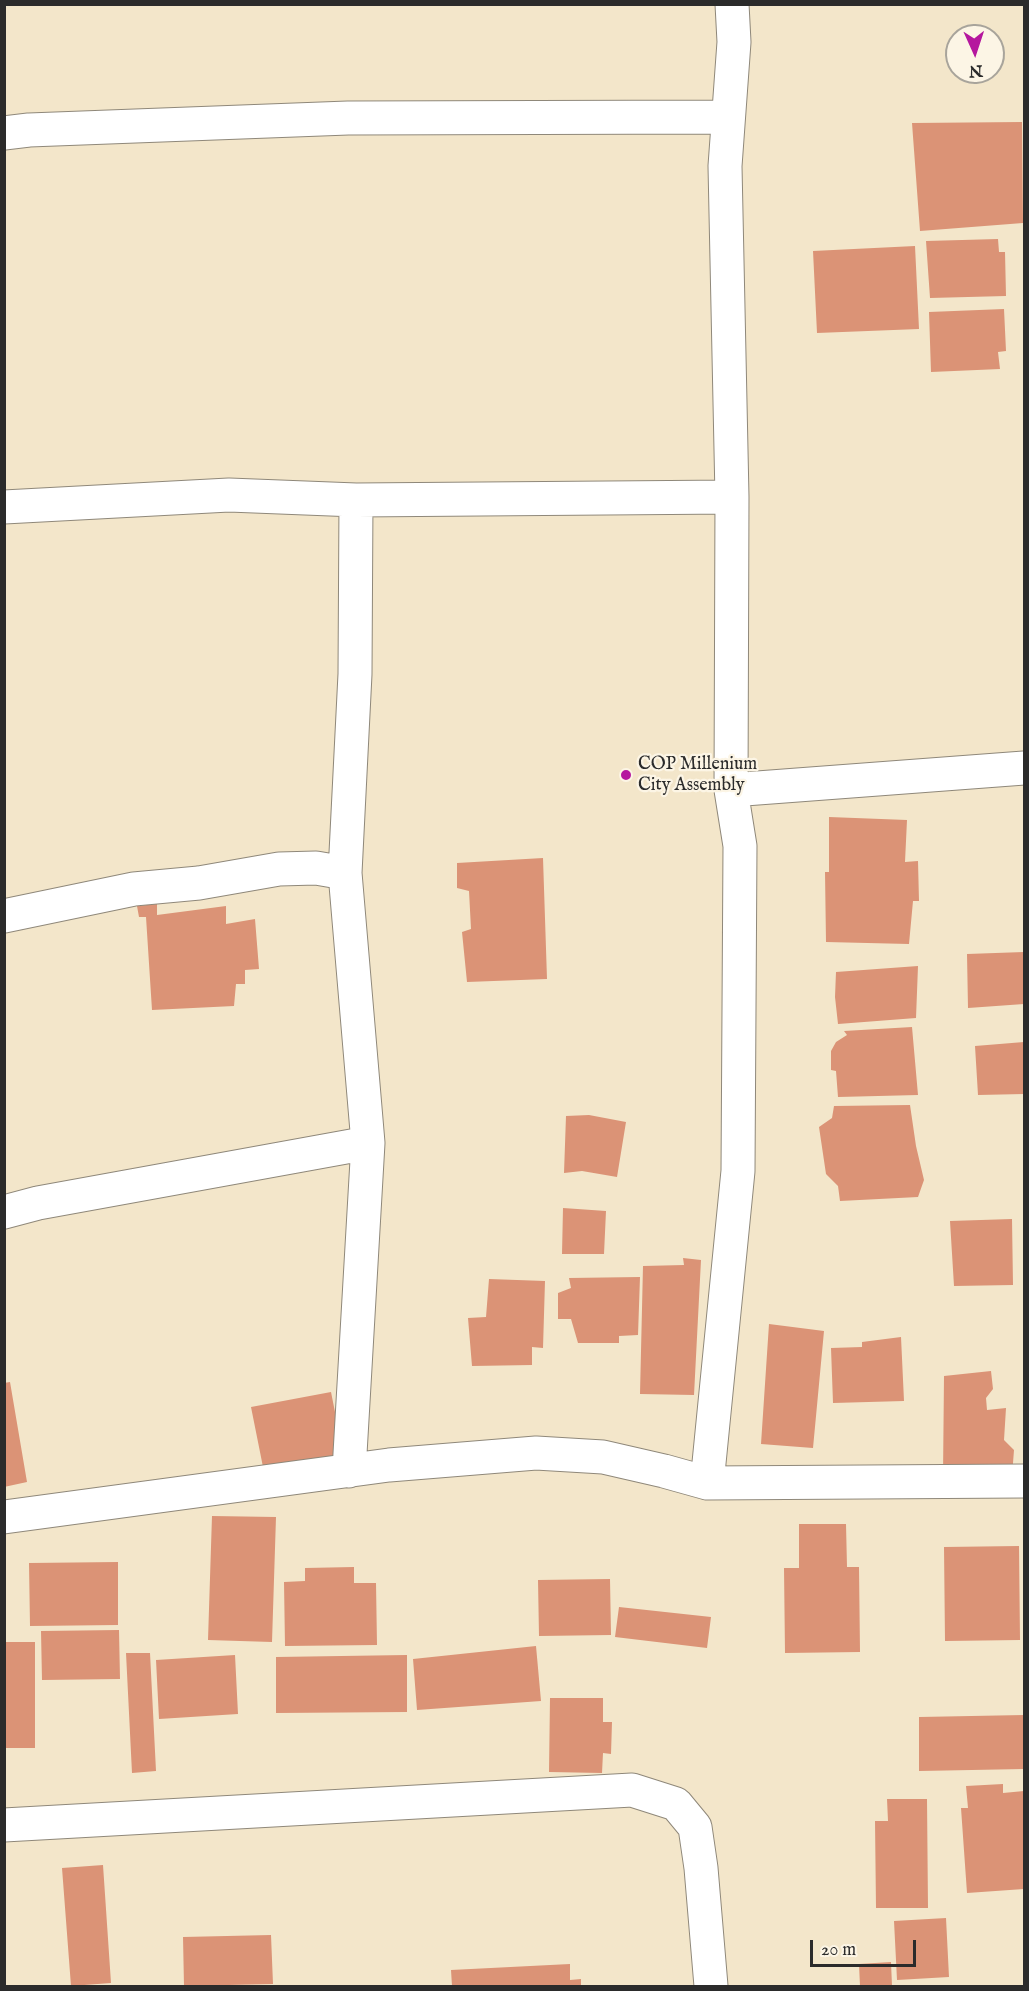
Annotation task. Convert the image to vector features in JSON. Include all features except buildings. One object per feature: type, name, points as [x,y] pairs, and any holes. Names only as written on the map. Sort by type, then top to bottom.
[{"type":"street","points":[[707,1483],[738,1171],[740,846],[731,790],[732,497],[725,166],[734,42],[732,4]]},
{"type":"street","points":[[4,133],[28,130],[348,118],[728,117]]},
{"type":"street","points":[[4,507],[229,495],[356,500],[732,497]]},
{"type":"street","points":[[349,1471],[368,1143],[345,873],[356,674],[356,500]]},
{"type":"street","points":[[731,790],[1024,768]]},
{"type":"street","points":[[4,916],[134,889],[199,883],[279,869],[316,868],[345,873]]},
{"type":"street","points":[[4,1212],[38,1203],[368,1143]]},
{"type":"street","points":[[4,1517],[389,1465],[536,1452],[603,1457],[707,1483],[1024,1481]]},
{"type":"street","points":[[4,1825],[632,1790],[676,1804],[695,1827],[701,1868],[711,1986]]},
{"type":"place","name":"COP Millenium City Assembly","points":[[626,775]]}]
